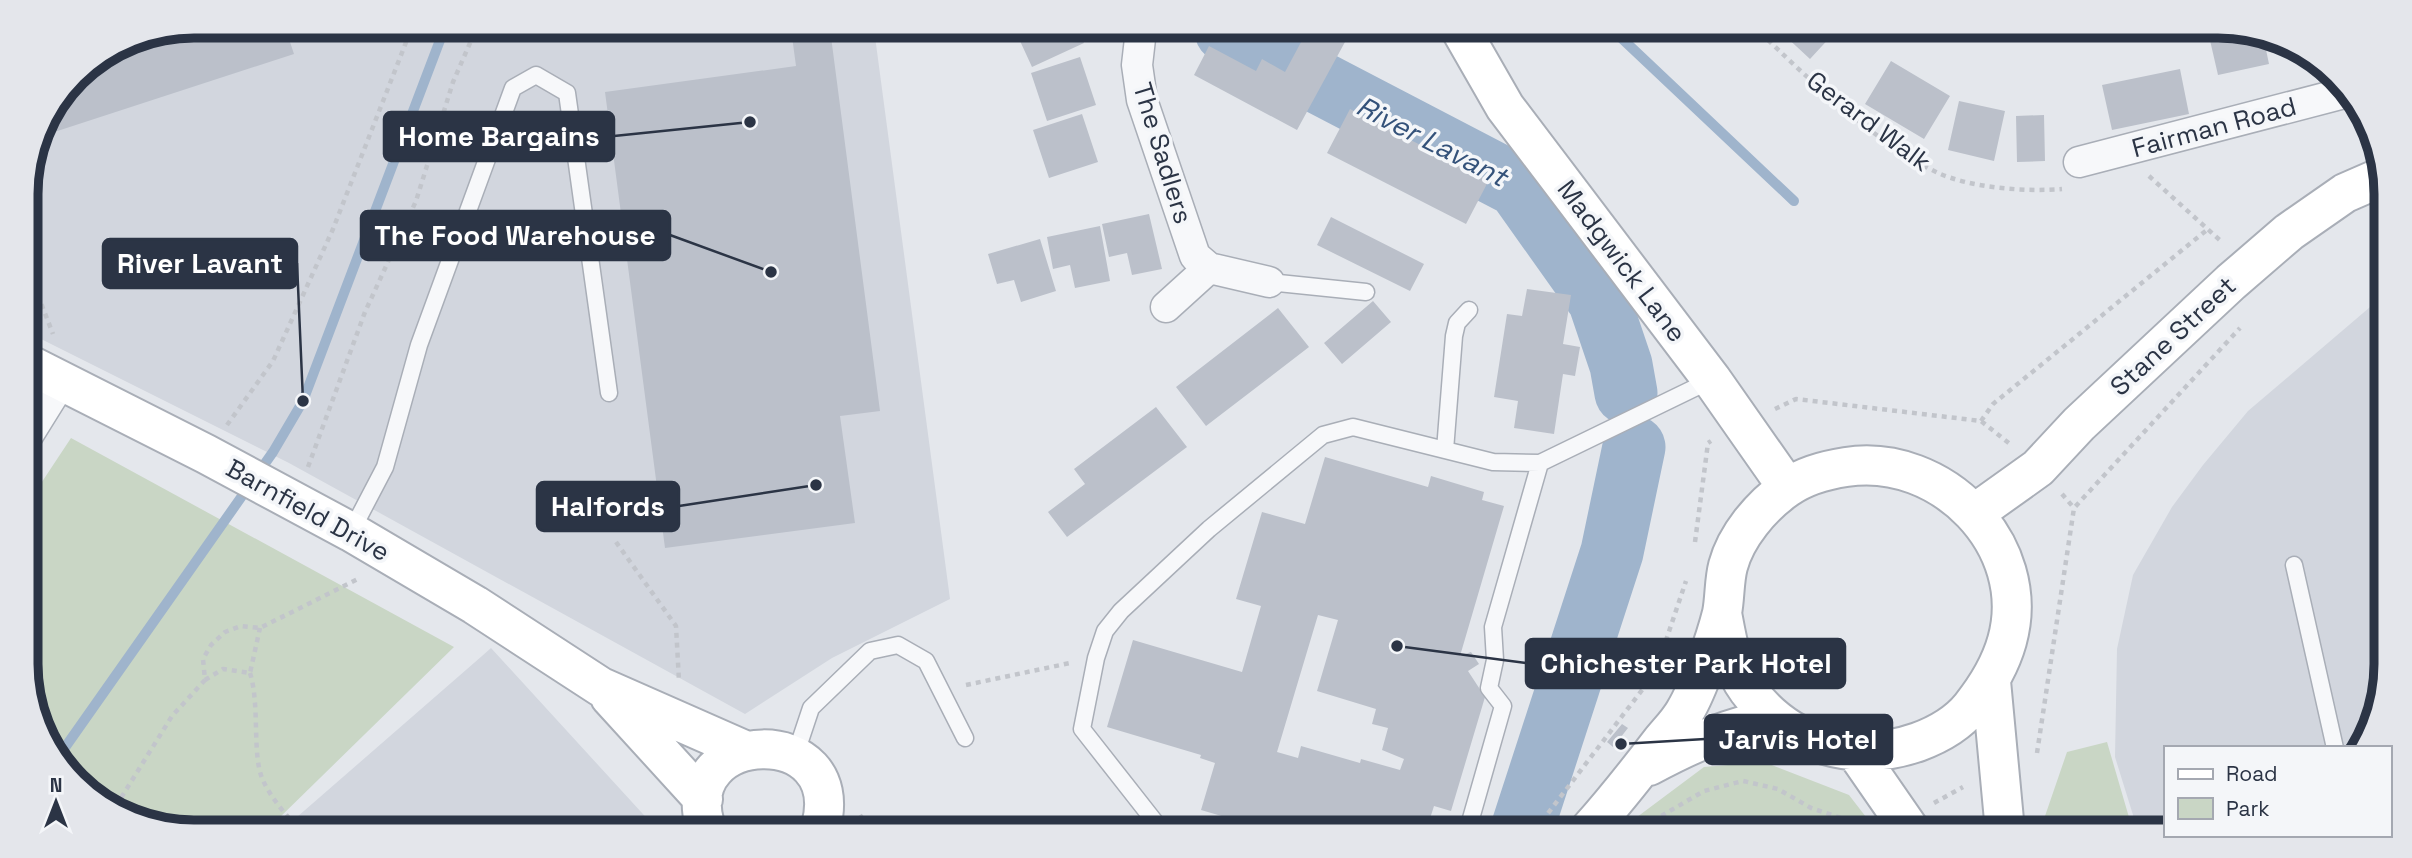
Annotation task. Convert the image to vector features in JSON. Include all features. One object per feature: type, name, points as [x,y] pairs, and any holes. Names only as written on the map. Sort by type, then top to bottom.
[{"type":"street","name":"Madgwick Lane","points":[[1466,38],[1505,107],[1712,380],[1787,487]]},
{"type":"street","name":"The Sadlers","points":[[1140,39],[1136,65],[1142,100],[1195,256],[1209,268]]},
{"type":"street","name":"Fairman Road","points":[[2074,175],[2337,95]]},
{"type":"street","name":"Stane Street","points":[[1975,513],[2038,468],[2078,424],[2289,232],[2345,193],[2373,181]]},
{"type":"street","points":[[1166,307],[1209,268],[1269,282]]},
{"type":"street","name":"Barnfield Drive","points":[[39,369],[351,532],[475,605],[601,687],[744,750],[779,749],[795,756]]},
{"type":"street","points":[[39,420],[65,383]]},
{"type":"street","points":[[1598,819],[1641,770],[1686,710],[1722,613],[1729,565],[1751,520],[1787,487],[1825,470],[1866,463],[1907,469],[1944,486],[1975,513],[2000,551],[2011,595],[2008,640],[1991,681],[1966,713],[1934,736],[1896,749],[1856,752],[1826,747],[1798,736],[1773,719],[1747,689],[1729,653],[1722,613]]},
{"type":"street","points":[[1991,681],[2004,819]]},
{"type":"street","name":"Barnfield Drive","points":[[601,687],[704,812]]},
{"type":"street","points":[[1641,770],[1698,740],[1741,724],[1773,719]]},
{"type":"street","name":"Barnfield Drive","points":[[704,812],[716,769],[744,750]]},
{"type":"street","points":[[1856,752],[1902,819]]},
{"type":"street","points":[[795,756],[815,774],[821,787],[827,820]]},
{"type":"lane","points":[[351,532],[385,467],[419,345],[513,88],[536,75],[567,93],[609,393]]},
{"type":"lane","points":[[1269,282],[1366,292]]},
{"type":"lane","points":[[1445,450],[1454,336],[1457,323],[1469,310]]},
{"type":"lane","points":[[1153,820],[1082,729],[1104,631],[1121,611],[1209,528],[1323,435],[1353,427],[1493,462],[1540,463],[1712,380]]},
{"type":"lane","points":[[1471,819],[1503,706],[1489,688],[1495,660],[1493,627],[1540,463]]},
{"type":"lane","points":[[2294,565],[2335,746]]},
{"type":"lane","points":[[795,756],[811,708],[870,651],[898,645],[926,661],[965,738]]},
{"type":"path","name":"Gerard Walk","points":[[1766,38],[1828,95],[1906,154],[1938,173],[2029,191],[2074,175]]},
{"type":"path","points":[[196,449],[273,361],[333,229],[407,39]]},
{"type":"path","points":[[296,502],[365,312],[416,201],[453,82],[472,39]]},
{"type":"path","points":[[2141,168],[2249,266]]},
{"type":"path","points":[[1981,421],[1993,404],[2208,229]]},
{"type":"path","points":[[39,298],[59,351],[65,383]]},
{"type":"path","points":[[616,542],[676,626],[680,693]]},
{"type":"path","points":[[205,680],[203,659],[211,645],[225,632],[240,626],[260,628],[365,576]]},
{"type":"path","points":[[260,628],[250,673],[255,690],[261,776],[278,806],[290,820]]},
{"type":"path","points":[[941,690],[1096,658]]},
{"type":"path","points":[[120,800],[172,716],[205,680],[223,669],[250,673]]},
{"type":"shaded area","points":[[184,39],[875,39],[950,599],[832,658],[745,714],[289,463],[39,338],[39,184],[44,154],[50,135],[65,108],[84,84],[108,65],[135,50]]},
{"type":"shaded area","points":[[2374,304],[2374,663],[2365,714],[2349,746],[2164,746],[2164,819],[2134,819],[2115,757],[2117,649],[2133,575],[2172,507],[2248,411]]},
{"type":"shaded area","points":[[491,648],[648,820],[294,820]]},
{"type":"green space","points":[[71,438],[454,647],[277,820],[174,818],[144,811],[108,793],[91,780],[91,767],[77,766],[55,732],[42,694],[38,663],[38,487]]},
{"type":"green space","points":[[2107,742],[2130,819],[2044,819],[2067,752]]},
{"type":"green space","points":[[1764,762],[1849,795],[1868,819],[1634,819],[1704,767]]},
{"type":"building","points":[[1303,38],[1347,38],[1297,130],[1194,75],[1209,46],[1256,71],[1262,59],[1285,72]]},
{"type":"building","points":[[1788,38],[1829,38],[1810,59]]},
{"type":"building","points":[[2209,38],[2238,40],[2265,46],[2269,64],[2218,75]]},
{"type":"building","points":[[184,39],[289,39],[294,54],[51,133],[65,108],[84,84],[108,65],[135,50]]},
{"type":"building","points":[[792,39],[831,39],[880,411],[840,416],[855,523],[665,548],[605,92],[796,66]]},
{"type":"building","points":[[1019,39],[1082,39],[1084,43],[1032,67]]},
{"type":"building","points":[[1080,57],[1096,105],[1047,121],[1031,73]]},
{"type":"building","points":[[1891,61],[1950,96],[1924,139],[1865,104]]},
{"type":"building","points":[[2180,69],[2189,114],[2112,130],[2102,85]]},
{"type":"building","points":[[1959,101],[2005,111],[1994,161],[1948,150]]},
{"type":"building","points":[[1350,109],[1489,180],[1466,224],[1327,153]]},
{"type":"building","points":[[1082,114],[1098,162],[1049,178],[1033,130]]},
{"type":"building","points":[[2044,115],[2045,161],[2017,162],[2016,116]]},
{"type":"building","points":[[1149,214],[1162,269],[1132,275],[1127,253],[1109,257],[1102,224]]},
{"type":"building","points":[[1331,217],[1424,264],[1410,291],[1317,245]]},
{"type":"building","points":[[1100,226],[1110,281],[1075,288],[1070,265],[1053,269],[1047,237]]},
{"type":"building","points":[[1040,239],[1056,291],[1021,302],[1014,280],[997,284],[988,254]]},
{"type":"building","points":[[1527,289],[1571,295],[1563,344],[1580,347],[1575,376],[1563,374],[1554,434],[1514,428],[1518,401],[1494,397],[1507,314],[1522,316]]},
{"type":"building","points":[[1373,301],[1391,322],[1342,364],[1324,343]]},
{"type":"building","points":[[1278,308],[1309,347],[1206,426],[1176,387]]},
{"type":"building","points":[[1156,407],[1187,447],[1067,537],[1048,512],[1085,484],[1074,469]]},
{"type":"building","points":[[1325,457],[1428,487],[1431,476],[1484,492],[1482,500],[1504,506],[1460,656],[1471,652],[1479,664],[1468,671],[1485,697],[1451,811],[1434,806],[1430,819],[1233,819],[1201,810],[1215,763],[1200,758],[1201,755],[1107,727],[1133,640],[1242,672],[1261,606],[1236,599],[1262,512],[1305,524]],"holes":[[[1318,615],[1338,620],[1317,691],[1376,709],[1372,724],[1388,728],[1382,750],[1404,759],[1400,770],[1361,759],[1360,763],[1301,746],[1298,758],[1277,752]]]},
{"type":"building","points":[[1622,724],[1628,728],[1613,747],[1607,742]]},
{"type":"waterway","name":"River Lavant","points":[[1239,38],[1288,66]]},
{"type":"waterway","points":[[1622,38],[1794,201]]},
{"type":"waterway","name":"River Lavant","points":[[64,749],[273,452],[303,401],[440,39]]},
{"type":"waterway","name":"River Lavant","points":[[1322,84],[1518,186],[1599,300],[1621,365],[1626,393]]},
{"type":"waterway","name":"River Lavant","points":[[1525,819],[1612,552],[1634,447]]},
{"type":"place","name":"Home Bargains","points":[[750,122]]},
{"type":"place","name":"The Food Warehouse","points":[[771,272]]},
{"type":"place","name":"River Lavant","points":[[303,401]]},
{"type":"place","name":"Halfords","points":[[816,485]]},
{"type":"place","name":"Chichester Park Hotel","points":[[1397,646]]},
{"type":"place","name":"Jarvis Hotel","points":[[1621,744]]}]
